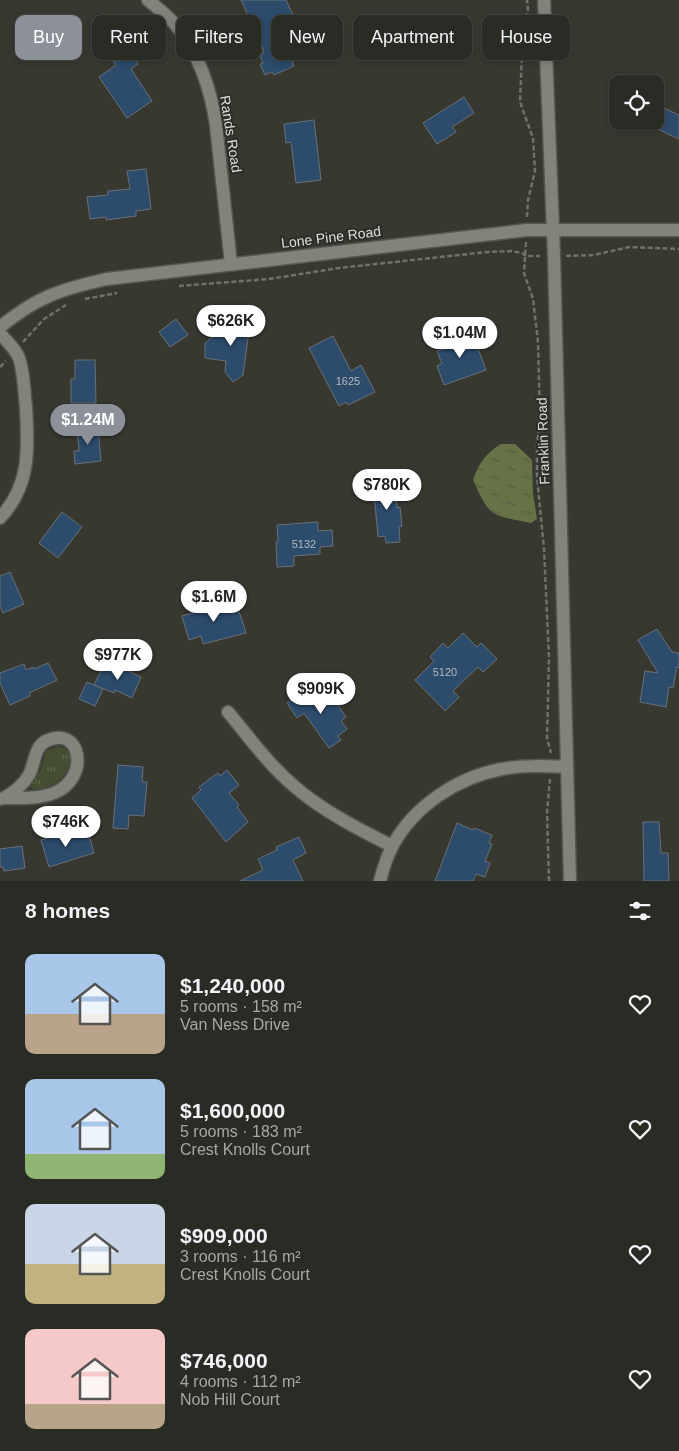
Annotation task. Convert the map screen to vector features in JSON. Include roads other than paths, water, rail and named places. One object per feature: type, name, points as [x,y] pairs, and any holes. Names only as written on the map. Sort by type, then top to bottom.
[{"type":"street","name":"Rands Road","points":[[148,0],[174,23],[182,34],[197,60],[205,80],[214,112],[231,264]]},
{"type":"street","name":"Franklin Road","points":[[544,0],[553,228],[570,881]]},
{"type":"street","name":"Lone Pine Road","points":[[0,327],[18,312],[47,295],[72,286],[107,279],[459,237],[553,228],[679,230]]},
{"type":"street","points":[[0,333],[15,351],[20,363],[25,399],[28,447],[27,464],[21,486],[16,498],[0,518]]},
{"type":"street","points":[[228,712],[294,787],[353,826],[392,846]]},
{"type":"street","points":[[59,738],[67,741],[75,748],[78,755],[77,770],[73,778],[56,792],[33,798],[2,799],[16,792],[24,783],[32,769],[40,746],[44,742],[59,738]]},
{"type":"street","points":[[380,881],[392,846],[408,823],[426,805],[447,790],[467,780],[502,769],[534,766],[567,766]]},
{"type":"water","points":[[501,444],[515,444],[532,460],[533,494],[537,519],[531,523],[505,518],[492,512],[483,501],[473,480],[484,459]]}]
